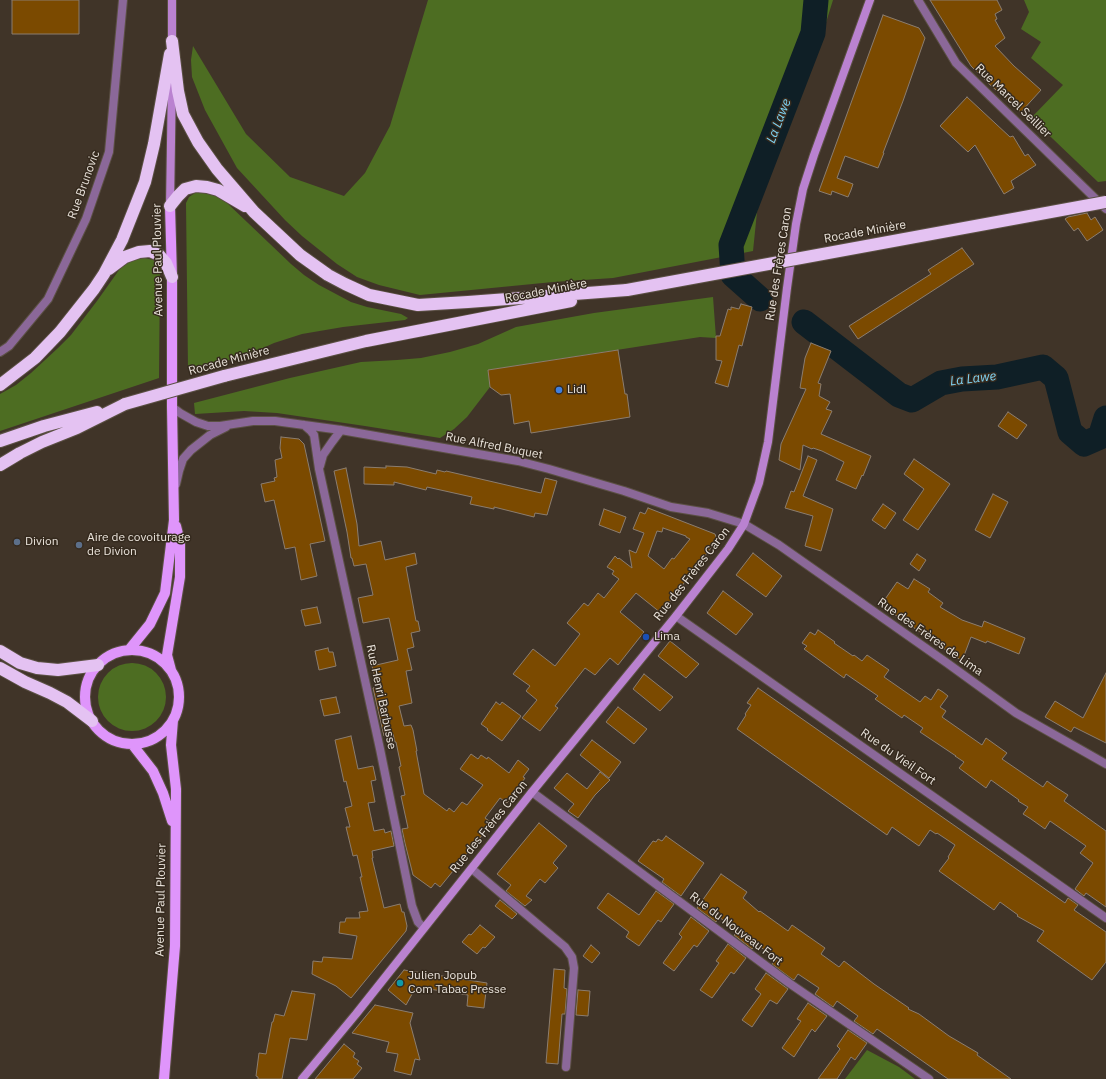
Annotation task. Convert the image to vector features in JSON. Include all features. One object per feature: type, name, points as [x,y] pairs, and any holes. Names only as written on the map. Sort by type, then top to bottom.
[{"type":"highway","points":[[172,41],[178,91],[183,114],[198,142],[217,169],[254,212],[300,255],[328,275],[369,295],[418,305],[627,290]]},
{"type":"highway","points":[[0,385],[35,358],[60,332],[94,290],[122,240],[145,182],[172,41]]},
{"type":"highway","points":[[170,206],[185,189],[196,186],[218,190],[254,212]]},
{"type":"highway","name":"Rocade Minière","points":[[0,442],[44,426],[224,376],[366,341],[627,290],[1106,202]]},
{"type":"highway","points":[[104,274],[125,257],[139,252],[150,252],[159,255],[166,263],[172,277]]},
{"type":"highway","points":[[0,465],[42,442],[77,428],[125,404]]},
{"type":"highway","points":[[0,651],[20,662],[37,668],[58,670],[98,665]]},
{"type":"highway","points":[[0,668],[67,702],[92,721]]},
{"type":"main road","name":"Avenue Paul Plouvier","points":[[129,650],[150,624],[165,593],[174,520],[170,206],[172,0]]},
{"type":"main road","name":"Rue des Frères Caron","points":[[302,1079],[472,869],[532,792],[676,616],[728,549],[744,524],[759,483],[768,442],[788,281],[796,224],[803,189],[870,0]]},
{"type":"main road","name":"Avenue Paul Plouvier","points":[[171,670],[167,655],[180,576],[180,542],[174,520]]},
{"type":"main road","points":[[129,650],[145,652],[160,659],[171,670],[179,695],[173,720],[162,733],[148,741],[132,744],[109,738],[99,730],[92,721],[87,710],[85,698],[91,674],[98,665],[107,657],[117,652],[129,650]]},
{"type":"main road","name":"Avenue Paul Plouvier","points":[[164,1079],[175,946],[176,789],[171,745],[173,720]]},
{"type":"main road","points":[[132,744],[145,760],[155,776],[163,793],[175,834]]},
{"type":"street","name":"Rue Brunovic","points":[[0,352],[9,346],[48,299],[86,219],[109,152],[123,0]]},
{"type":"street","name":"Rue Marcel Seillier","points":[[918,0],[956,63],[1106,209]]},
{"type":"street","name":"Rue Alfred Buquet","points":[[172,407],[180,414],[208,426],[220,426],[253,421],[275,421],[341,430],[518,461],[624,491],[671,507],[708,513],[744,524]]},
{"type":"street","name":"Rue Alfred Buquet","points":[[174,496],[179,471],[184,459],[191,450],[210,435],[232,424]]},
{"type":"street","name":"Rue Henri Barbusse","points":[[304,425],[309,427],[314,435],[319,469],[412,906],[418,922],[424,928]]},
{"type":"street","points":[[319,469],[323,455],[341,430]]},
{"type":"street","name":"Rue des Frères de Lima","points":[[744,524],[779,545],[1016,713],[1106,764]]},
{"type":"street","name":"Rue du Vieil Fort","points":[[676,616],[1106,918]]},
{"type":"street","name":"Rue du Nouveau Fort","points":[[532,792],[789,983],[929,1079]]},
{"type":"street","points":[[472,869],[565,947],[572,957],[574,968],[566,1067]]},
{"type":"green space","points":[[428,0],[833,0],[815,58],[774,156],[757,212],[753,251],[613,278],[553,282],[420,295],[379,285],[357,277],[337,264],[302,236],[285,220],[237,168],[205,110],[192,77],[191,60],[193,46],[246,134],[290,177],[344,196],[365,173],[390,126]]},
{"type":"green space","points":[[1024,0],[1106,0],[1106,181],[1098,182],[1031,118],[1063,85],[1031,58],[1041,42],[1021,29],[1029,12]]},
{"type":"green space","points":[[201,192],[212,194],[226,202],[291,264],[319,285],[351,302],[401,314],[408,318],[405,320],[343,327],[302,334],[274,343],[243,356],[188,369],[186,203],[189,197],[195,193]]},
{"type":"green space","points":[[141,257],[153,260],[160,268],[159,378],[0,431],[0,394],[16,385],[31,373],[71,335],[124,263]]},
{"type":"green space","points":[[713,297],[716,338],[700,337],[488,370],[490,387],[467,417],[454,429],[440,438],[277,413],[244,411],[195,414],[194,403],[290,378],[361,362],[421,358],[450,352],[478,344],[516,327],[594,313]]},
{"type":"green space","points":[[132,663],[145,666],[156,673],[163,684],[166,697],[163,710],[156,721],[145,728],[132,731],[119,728],[108,721],[101,710],[98,697],[101,684],[108,673],[119,666]]},
{"type":"green space","points":[[867,1050],[899,1067],[915,1079],[845,1079]]},
{"type":"building","points":[[12,0],[79,0],[79,34],[12,34]]},
{"type":"building","points":[[930,0],[997,0],[1002,10],[995,14],[997,19],[995,20],[1005,38],[995,46],[1014,66],[1041,90],[1021,112],[971,66]]},
{"type":"building","points":[[883,15],[919,28],[925,38],[878,168],[845,156],[837,178],[853,184],[851,190],[848,197],[832,191],[831,195],[819,191]]},
{"type":"building","points":[[967,97],[1010,137],[1013,136],[1025,156],[1028,154],[1036,165],[1011,181],[1014,188],[1004,194],[975,145],[968,152],[940,126]]},
{"type":"building","points":[[1087,213],[1091,220],[1095,217],[1103,230],[1087,241],[1078,228],[1074,231],[1065,219]]},
{"type":"building","points":[[962,248],[974,264],[858,339],[849,326],[931,274],[928,270]]},
{"type":"building","points":[[741,304],[752,307],[742,346],[739,345],[728,387],[715,383],[722,361],[716,360],[716,336],[720,336],[728,309],[731,310],[731,307],[739,309]]},
{"type":"building","points":[[811,343],[831,351],[818,383],[821,384],[819,396],[830,402],[826,409],[832,411],[821,434],[871,456],[856,489],[836,480],[844,462],[822,451],[803,445],[800,470],[779,460],[781,444],[806,389],[800,388],[805,358]]},
{"type":"building","name":"Lidl","points":[[618,350],[630,417],[531,433],[529,421],[514,424],[510,394],[501,395],[490,387],[488,370]]},
{"type":"building","points":[[1008,412],[1027,425],[1017,439],[998,426]]},
{"type":"building","points":[[281,437],[299,439],[304,444],[325,541],[310,544],[317,576],[301,580],[295,547],[285,549],[274,500],[265,502],[261,484],[275,481],[274,478],[277,477],[275,460],[282,458],[280,448]]},
{"type":"building","points":[[808,456],[817,460],[803,496],[833,509],[821,551],[805,546],[813,516],[785,508],[791,491],[794,492]]},
{"type":"building","points":[[914,459],[950,484],[918,530],[903,520],[924,489],[904,474]]},
{"type":"building","points":[[386,466],[407,467],[436,474],[437,470],[446,471],[541,493],[545,478],[557,481],[547,515],[535,513],[534,517],[494,507],[494,509],[470,504],[472,497],[427,487],[426,490],[394,482],[394,485],[364,484],[364,467],[386,468]]},
{"type":"building","points":[[346,468],[357,524],[359,546],[381,541],[385,560],[415,553],[417,564],[406,567],[416,621],[418,621],[420,631],[411,633],[414,647],[407,649],[412,670],[406,671],[412,703],[399,706],[404,726],[411,725],[413,730],[424,794],[447,811],[449,808],[454,812],[462,802],[467,805],[483,785],[460,769],[471,754],[478,759],[481,755],[487,759],[488,757],[509,773],[518,760],[529,769],[523,777],[525,778],[507,803],[500,798],[485,818],[492,823],[440,887],[435,883],[431,888],[413,875],[405,843],[402,829],[408,828],[401,796],[405,795],[399,767],[401,766],[393,734],[384,736],[373,688],[377,687],[372,666],[398,660],[389,618],[363,623],[358,598],[373,595],[366,564],[354,566],[351,558],[334,471]]},
{"type":"building","points":[[993,494],[1008,502],[990,538],[975,530]]},
{"type":"building","points":[[883,504],[896,513],[885,529],[872,520]]},
{"type":"building","points":[[648,508],[715,534],[717,540],[661,613],[636,593],[620,612],[644,632],[618,665],[610,658],[595,675],[585,668],[555,706],[558,708],[540,731],[522,718],[537,700],[526,691],[530,686],[513,674],[533,649],[555,666],[580,634],[567,623],[584,603],[588,606],[598,593],[604,598],[619,579],[612,574],[614,571],[607,567],[615,556],[632,568],[629,550],[636,553],[644,533],[633,529],[640,512],[645,514]],"holes":[[[663,528],[686,536],[690,539],[664,569],[648,556],[657,531],[662,532]]]},
{"type":"building","points":[[604,509],[626,517],[620,533],[599,525]]},
{"type":"building","points":[[753,553],[782,576],[766,597],[736,575]]},
{"type":"building","points":[[917,554],[926,560],[919,571],[910,564]]},
{"type":"building","points":[[914,579],[930,589],[928,592],[943,603],[940,607],[962,620],[982,627],[984,621],[1025,638],[1019,654],[987,641],[986,643],[971,637],[962,661],[881,605],[897,582],[908,589]]},
{"type":"building","points":[[723,591],[753,614],[736,635],[707,613]]},
{"type":"building","points":[[317,607],[321,623],[305,626],[301,610]]},
{"type":"building","points":[[818,630],[853,656],[854,655],[862,661],[867,655],[889,670],[884,677],[920,702],[925,696],[931,700],[938,689],[943,692],[948,696],[940,707],[946,711],[942,717],[982,745],[986,738],[1007,753],[1002,759],[1043,787],[1047,781],[1068,795],[1064,801],[1106,831],[1106,907],[1086,893],[1084,896],[1075,889],[1093,863],[1080,853],[1086,846],[1050,821],[1045,829],[1023,814],[1028,807],[1018,801],[1019,800],[991,780],[986,788],[959,768],[964,762],[920,732],[923,728],[904,715],[902,718],[875,699],[878,696],[846,674],[844,678],[804,649],[807,646],[802,643],[810,632],[815,635]]},
{"type":"building","points":[[670,641],[699,664],[686,678],[658,656]]},
{"type":"building","points":[[328,648],[329,652],[333,652],[336,666],[319,670],[315,651]]},
{"type":"building","points":[[1106,673],[1106,743],[1074,727],[1071,732],[1045,717],[1055,701],[1083,718]]},
{"type":"building","points":[[644,674],[673,697],[660,711],[633,689]]},
{"type":"building","points":[[758,688],[1065,903],[1068,898],[1078,905],[1074,910],[1106,932],[1106,962],[1092,980],[1037,941],[1044,931],[1017,916],[1018,915],[1000,902],[994,910],[939,871],[949,858],[948,857],[955,845],[930,830],[919,846],[892,827],[887,835],[737,729],[751,705],[747,703]]},
{"type":"building","points":[[336,697],[340,713],[324,716],[320,700]]},
{"type":"building","points":[[496,702],[500,705],[502,702],[521,716],[502,741],[481,724]]},
{"type":"building","points":[[618,707],[647,729],[634,744],[606,722]]},
{"type":"building","points":[[351,736],[358,769],[373,766],[376,780],[371,781],[375,802],[368,803],[374,831],[384,829],[385,833],[391,831],[394,846],[372,851],[372,858],[384,908],[400,904],[402,912],[404,912],[407,926],[406,931],[351,998],[336,986],[312,974],[313,961],[322,962],[323,957],[352,959],[357,936],[339,933],[340,922],[345,922],[346,918],[360,918],[359,912],[368,911],[360,877],[362,877],[357,855],[353,856],[346,827],[350,827],[345,808],[352,806],[346,781],[344,782],[335,740]]},
{"type":"building","points":[[592,740],[621,762],[609,778],[580,755]]},
{"type":"building","points":[[600,772],[610,780],[595,795],[578,818],[568,811],[574,804],[554,788],[567,773],[587,789]]},
{"type":"building","points":[[539,823],[567,846],[553,863],[558,868],[545,883],[540,879],[526,896],[532,900],[525,906],[506,891],[511,885],[497,874]]},
{"type":"building","points":[[666,836],[704,863],[681,896],[662,882],[664,879],[638,861],[653,841],[656,842],[658,839],[662,841]]},
{"type":"building","points":[[721,874],[747,892],[743,898],[759,912],[760,911],[788,931],[792,925],[825,948],[821,954],[839,967],[844,961],[909,1008],[908,1009],[919,1014],[949,1036],[978,1053],[977,1055],[1011,1079],[948,1079],[877,1029],[873,1034],[854,1021],[858,1016],[837,1001],[833,1007],[815,994],[819,988],[798,974],[794,980],[792,979],[772,964],[776,958],[756,944],[752,949],[734,935],[738,931],[719,917],[716,922],[697,908]]},
{"type":"building","points":[[656,891],[674,904],[661,922],[658,920],[639,946],[626,937],[629,932],[597,908],[608,893],[639,915]]},
{"type":"building","points":[[500,900],[517,914],[512,919],[495,906]]},
{"type":"building","points":[[691,917],[709,931],[697,947],[694,945],[674,971],[663,963],[682,937],[679,934]]},
{"type":"building","points":[[480,925],[495,937],[477,954],[462,942]]},
{"type":"building","points":[[728,944],[746,958],[734,974],[731,972],[712,998],[700,990],[719,963],[716,961]]},
{"type":"building","points":[[591,945],[600,953],[592,963],[583,956]]},
{"type":"building","points":[[554,969],[565,970],[564,988],[567,989],[565,1014],[562,1014],[558,1064],[546,1063]]},
{"type":"building","points":[[404,970],[487,983],[484,1008],[467,1006],[468,995],[416,987],[406,1005],[388,990]]},
{"type":"building","points":[[766,973],[788,989],[777,1004],[770,1000],[752,1027],[742,1020],[761,994],[755,989]]},
{"type":"building","points":[[578,990],[590,991],[588,1016],[576,1015]]},
{"type":"building","points":[[292,991],[315,994],[307,1040],[290,1038],[282,1079],[258,1079],[256,1076],[259,1053],[266,1054],[275,1014],[284,1016]]},
{"type":"building","points":[[808,1003],[827,1016],[815,1032],[812,1029],[794,1057],[782,1048],[801,1021],[797,1019]]},
{"type":"building","points":[[375,1005],[413,1013],[410,1023],[420,1060],[415,1059],[411,1075],[394,1071],[398,1054],[386,1052],[389,1042],[352,1033]]},
{"type":"building","points":[[848,1030],[867,1043],[855,1060],[851,1057],[837,1079],[818,1079],[840,1049],[837,1046]]},
{"type":"building","points":[[344,1044],[355,1053],[353,1057],[359,1061],[357,1064],[362,1068],[353,1079],[315,1079]]},
{"type":"waterway","name":"La Lawe","points":[[760,299],[733,275],[731,245],[813,33],[816,0]]},
{"type":"waterway","name":"La Lawe","points":[[804,322],[899,395],[912,400],[941,383],[962,379],[997,377],[1043,367],[1056,378],[1070,432],[1084,444],[1100,437],[1106,418]]},
{"type":"place","name":"Lidl","points":[[559,390]]},
{"type":"place","name":"Divion","points":[[17,542]]},
{"type":"place","name":"Aire de covoiturage de Divion","points":[[79,545]]},
{"type":"place","name":"Lima","points":[[646,637]]},
{"type":"place","name":"Julien Jopub Com Tabac Presse","points":[[400,983]]}]
